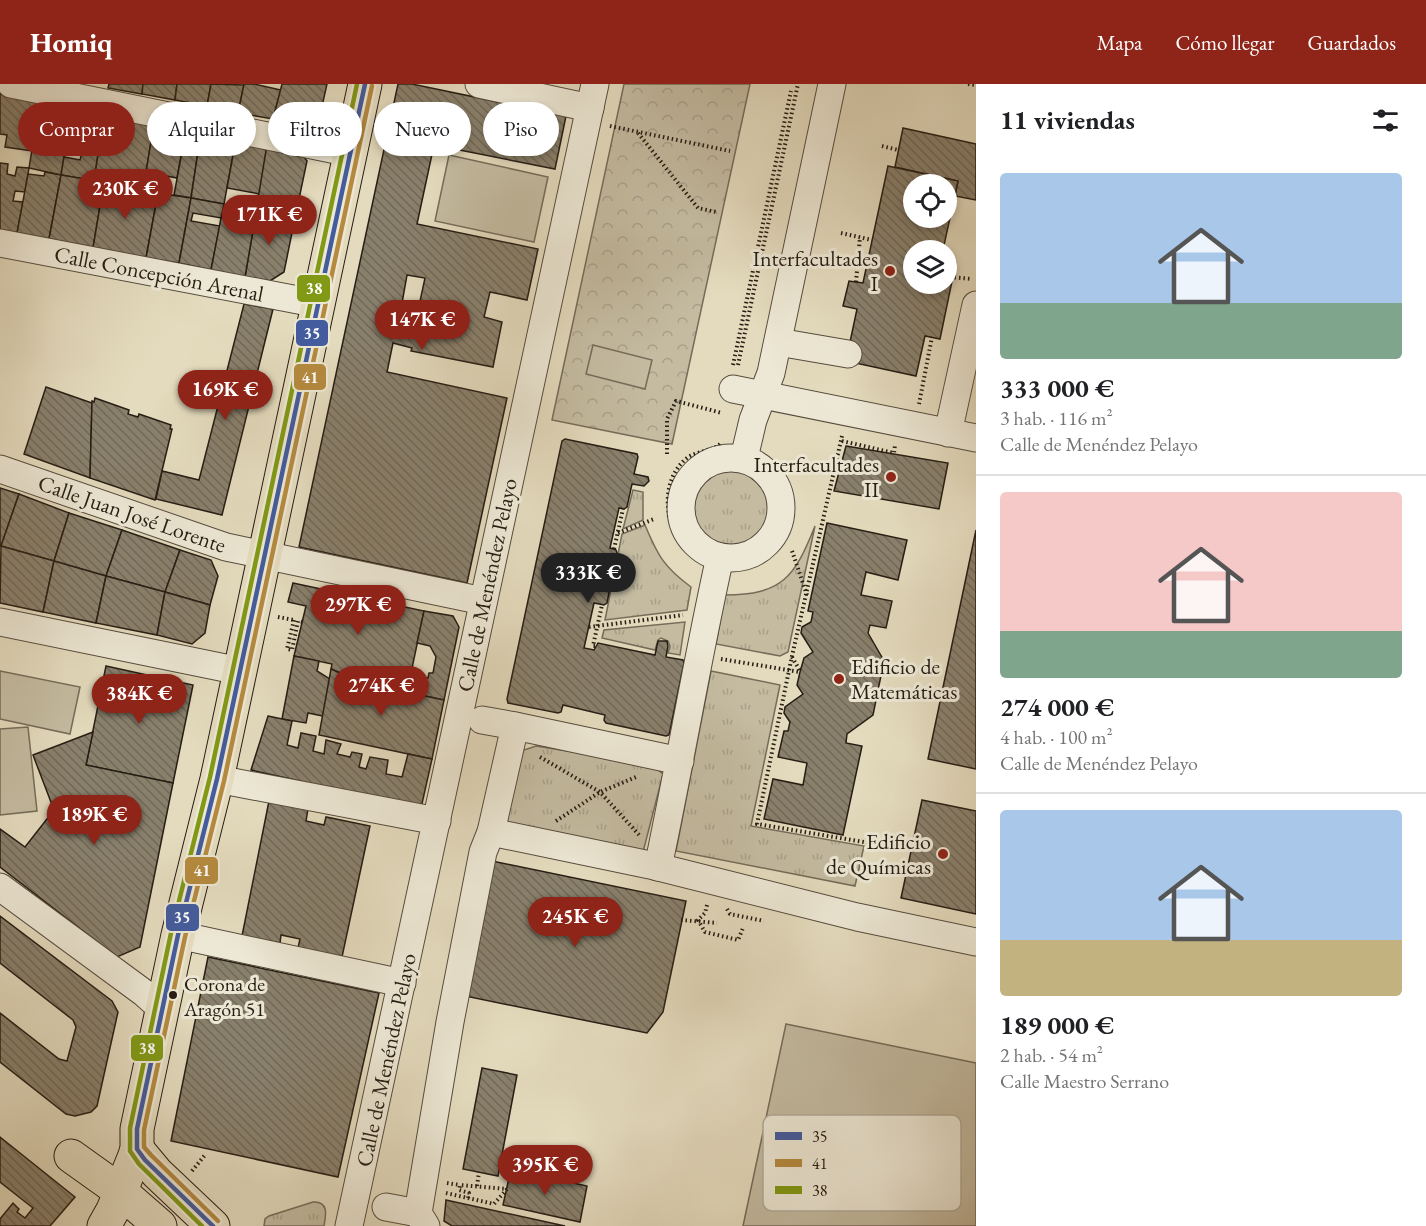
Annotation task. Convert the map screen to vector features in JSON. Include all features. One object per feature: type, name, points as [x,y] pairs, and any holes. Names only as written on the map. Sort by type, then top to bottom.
[{"type":"main road","points":[[361,102],[364,84]]},
{"type":"main road","points":[[104,1226],[113,1210],[137,1149],[138,1129],[178,935],[217,779],[350,156]]},
{"type":"main road","points":[[137,1149],[157,1173],[213,1226]]},
{"type":"main road","points":[[71,1156],[120,1191],[160,1226]]},
{"type":"street","points":[[12,84],[268,136]]},
{"type":"street","points":[[479,84],[598,106]]},
{"type":"street","points":[[744,458],[753,420],[771,373],[831,85]]},
{"type":"street","name":"Calle de Menéndez Pelayo","points":[[349,1226],[483,601],[598,106]]},
{"type":"street","name":"Calle Concepción Arenal","points":[[0,243],[318,304]]},
{"type":"street","points":[[948,433],[976,305]]},
{"type":"street","points":[[778,342],[848,354]]},
{"type":"street","points":[[733,377],[764,395],[976,438]]},
{"type":"street","points":[[728,457],[744,458],[760,465],[772,477],[780,493],[782,511],[778,528],[768,542],[754,553],[738,558],[720,557],[705,551],[688,534],[680,512],[682,496],[688,481],[698,469],[712,460],[728,457]]},
{"type":"street","name":"Calle Juan José Lorente","points":[[0,469],[207,541],[483,601]]},
{"type":"street","points":[[653,855],[680,761],[720,557]]},
{"type":"street","points":[[0,622],[240,671]]},
{"type":"street","points":[[482,720],[680,761]]},
{"type":"street","points":[[386,1207],[422,1219],[450,1022],[483,852],[491,832],[515,726]]},
{"type":"street","points":[[217,779],[437,821]]},
{"type":"street","points":[[491,832],[653,855],[857,916],[976,942]]},
{"type":"street","points":[[0,888],[144,993],[163,1010]]},
{"type":"street","points":[[178,935],[402,983]]},
{"type":"path","points":[[768,221],[798,84]]},
{"type":"path","points":[[968,84],[976,86]]},
{"type":"path","points":[[733,377],[791,91]]},
{"type":"path","points":[[598,106],[638,132],[698,208],[716,212]]},
{"type":"path","points":[[638,132],[729,151]]},
{"type":"path","points":[[882,146],[898,150]]},
{"type":"path","points":[[841,234],[872,240]]},
{"type":"path","points":[[856,282],[860,237]]},
{"type":"path","points":[[957,278],[972,279]]},
{"type":"path","points":[[918,408],[932,338]]},
{"type":"path","points":[[668,454],[667,419],[676,401],[722,413]]},
{"type":"path","points":[[843,434],[792,656],[757,824],[870,843]]},
{"type":"path","points":[[842,441],[894,453],[895,445]]},
{"type":"path","points":[[614,549],[623,509]]},
{"type":"path","points":[[618,534],[654,519]]},
{"type":"path","points":[[792,550],[807,596]]},
{"type":"path","points":[[595,646],[593,646],[602,604]]},
{"type":"path","points":[[589,627],[685,614]]},
{"type":"path","points":[[277,617],[298,621]]},
{"type":"path","points":[[298,621],[292,650],[287,649],[298,621]]},
{"type":"path","points":[[719,659],[800,672],[792,656]]},
{"type":"path","points":[[530,751],[600,792],[653,855]]},
{"type":"path","points":[[549,826],[600,792],[639,775]]},
{"type":"path","points":[[698,920],[705,913],[707,905]]},
{"type":"path","points":[[681,920],[717,923]]},
{"type":"path","points":[[698,920],[705,932],[738,940],[744,928]]},
{"type":"path","points":[[188,1176],[205,1155]]},
{"type":"path","points":[[477,1186],[479,1172]]},
{"type":"path","points":[[450,1194],[494,1204],[507,1189],[453,1184]]},
{"type":"path","points":[[459,1185],[459,1190],[469,1193],[468,1198]]},
{"type":"green space","points":[[624,84],[750,84],[672,444],[552,420]]},
{"type":"green space","points":[[449,156],[548,177],[534,242],[435,221]]},
{"type":"green space","points":[[593,345],[652,360],[645,389],[586,374]]},
{"type":"green space","points":[[723,467],[739,467],[753,473],[764,484],[770,498],[770,514],[764,528],[753,539],[739,545],[723,545],[709,539],[698,528],[692,514],[692,498],[698,484],[709,473]]},
{"type":"green space","points":[[633,490],[643,492],[643,520],[623,529]]},
{"type":"green space","points":[[645,525],[663,560],[691,587],[687,610],[605,620],[622,534]]},
{"type":"green space","points":[[815,526],[788,652],[780,656],[716,644],[725,595],[761,591],[784,579],[801,558]]},
{"type":"green space","points":[[685,622],[680,655],[668,653],[670,646],[668,641],[661,638],[655,650],[602,638],[604,630]]},
{"type":"green space","points":[[0,671],[80,687],[70,734],[0,719]]},
{"type":"green space","points":[[711,671],[780,685],[751,826],[864,846],[855,886],[676,851]]},
{"type":"green space","points":[[28,727],[37,811],[0,815],[0,729]]},
{"type":"green space","points":[[536,746],[650,764],[663,774],[643,852],[504,822],[515,753]]},
{"type":"green space","points":[[786,1024],[976,1063],[976,1226],[743,1226],[763,1132],[763,1211],[961,1211],[961,1115],[767,1115]]},
{"type":"green space","points":[[313,1202],[324,1206],[326,1213],[324,1226],[264,1226],[265,1219],[269,1216]]},
{"type":"building","points":[[109,84],[143,84],[142,94],[108,88]]},
{"type":"building","points":[[143,84],[177,84],[175,100],[142,94]]},
{"type":"building","points":[[177,84],[211,84],[208,102],[175,100]]},
{"type":"building","points":[[211,84],[244,85],[240,102],[208,102]]},
{"type":"building","points":[[244,84],[281,90],[278,102],[268,102],[268,118],[256,116],[256,102],[240,102]]},
{"type":"building","points":[[282,84],[327,84],[323,102],[277,102]]},
{"type":"building","points":[[398,84],[412,84],[499,102],[483,102],[483,155],[471,152],[471,102],[394,102]]},
{"type":"building","points":[[0,94],[40,101],[18,102],[18,149],[5,147],[7,135],[0,134]]},
{"type":"building","points":[[559,115],[566,116],[559,150]]},
{"type":"building","points":[[135,121],[147,123],[149,156],[143,190],[94,181],[98,156],[135,156]]},
{"type":"building","points":[[903,128],[976,144],[976,200],[957,196],[957,174],[926,174],[895,167]]},
{"type":"building","points":[[256,143],[267,145],[260,194],[227,188],[233,156],[256,156]]},
{"type":"building","points":[[267,145],[268,156],[303,156],[307,161],[295,218],[256,211]]},
{"type":"building","points":[[31,156],[64,156],[61,175],[29,168]]},
{"type":"building","points":[[81,156],[98,156],[94,181],[61,175],[64,157],[80,160]]},
{"type":"building","points":[[149,156],[181,156],[177,178],[146,172]]},
{"type":"building","points":[[181,156],[197,156],[191,198],[174,195]]},
{"type":"building","points":[[197,156],[233,156],[224,204],[191,198]]},
{"type":"building","points":[[383,156],[432,156],[417,224],[538,249],[527,300],[490,292],[484,317],[502,322],[493,367],[411,351],[412,348],[393,343],[387,372],[507,398],[467,583],[299,547]],"holes":[[[407,275],[425,278],[419,306],[402,303]]]},
{"type":"building","points":[[489,156],[558,156],[555,169]]},
{"type":"building","points":[[0,163],[8,164],[7,174],[15,176],[17,167],[29,168],[25,192],[15,191],[13,201],[23,202],[17,233],[0,230]]},
{"type":"building","name":"Interfacultades I","points":[[888,166],[925,174],[903,174],[903,228],[948,228],[945,240],[903,240],[903,294],[949,294],[940,339],[925,336],[916,376],[846,361],[857,309],[843,306],[849,281],[863,283]]},
{"type":"building","points":[[45,172],[61,175],[49,239],[17,233],[28,174],[44,176]]},
{"type":"building","points":[[61,175],[104,182],[93,248],[49,239]]},
{"type":"building","points":[[104,182],[158,193],[146,258],[93,248]]},
{"type":"building","points":[[158,193],[191,198],[179,263],[146,258]]},
{"type":"building","points":[[191,198],[224,204],[221,218],[193,213],[191,221],[220,226],[211,270],[179,263]]},
{"type":"building","points":[[256,211],[295,218],[284,272],[270,281],[245,277]]},
{"type":"building","points":[[221,218],[254,225],[245,277],[211,270]]},
{"type":"building","points":[[244,304],[273,309],[222,515],[156,499],[162,471],[199,480]]},
{"type":"building","points":[[46,387],[92,403],[90,478],[24,454]]},
{"type":"building","points":[[95,398],[129,410],[128,414],[138,417],[139,414],[171,425],[170,429],[172,429],[155,500],[90,478],[92,401],[94,402]]},
{"type":"building","points":[[565,439],[637,454],[634,474],[648,477],[649,481],[644,486],[632,484],[627,507],[619,508],[610,548],[616,550],[617,553],[607,603],[604,605],[594,603],[584,648],[594,650],[598,643],[655,655],[658,641],[667,641],[666,657],[683,660],[684,663],[669,735],[606,723],[605,715],[563,705],[561,712],[558,713],[508,703],[562,441]]},
{"type":"building","name":"Interfacultades II","points":[[846,446],[948,463],[939,509],[834,491]]},
{"type":"building","points":[[0,488],[19,494],[1,546],[0,546]]},
{"type":"building","points":[[19,494],[69,513],[54,561],[1,546]]},
{"type":"building","points":[[69,513],[122,530],[106,576],[54,561]]},
{"type":"building","name":"Edificio de Matemáticas","points":[[827,523],[907,540],[898,580],[866,572],[861,595],[892,601],[886,628],[870,625],[868,633],[884,661],[873,715],[847,734],[846,743],[862,746],[843,835],[764,819],[773,779],[803,785],[807,763],[778,757],[784,731],[788,731],[790,722],[784,713],[785,707],[803,694],[797,685],[800,672],[804,658],[813,652],[801,633],[802,627],[811,622],[813,612],[808,611]]},
{"type":"building","points":[[122,530],[180,550],[165,592],[106,576]]},
{"type":"building","points":[[976,530],[976,769],[928,759]]},
{"type":"building","points":[[1,546],[54,561],[43,612],[0,603]]},
{"type":"building","points":[[180,550],[211,560],[218,576],[210,605],[165,592]]},
{"type":"building","points":[[54,561],[106,576],[96,623],[43,612]]},
{"type":"building","points":[[106,576],[165,592],[157,635],[96,623]]},
{"type":"building","points":[[293,583],[424,611],[407,692],[377,686],[375,688],[331,669],[332,664],[294,656],[306,606],[288,602]]},
{"type":"building","points":[[165,592],[210,605],[205,633],[192,644],[157,635]]},
{"type":"building","points":[[424,611],[453,616],[459,627],[444,700],[407,692],[411,675],[428,678],[429,673],[433,673],[436,657],[430,646],[417,643]]},
{"type":"building","points":[[294,656],[319,661],[317,671],[330,679],[323,716],[308,713],[306,723],[282,719]]},
{"type":"building","points":[[106,666],[193,685],[173,783],[86,765]]},
{"type":"building","points":[[331,669],[375,688],[377,686],[444,700],[432,759],[319,735]]},
{"type":"building","points":[[268,716],[292,721],[287,745],[298,748],[301,733],[316,736],[313,751],[324,754],[326,740],[341,744],[337,754],[350,757],[352,752],[362,754],[359,767],[366,769],[370,757],[388,760],[386,774],[402,777],[408,754],[432,759],[421,808],[251,770]]},
{"type":"building","points":[[93,732],[86,765],[173,783],[140,947],[117,957],[0,867],[0,829],[25,847],[54,810],[33,755]]},
{"type":"building","name":"Edificio de Químicas","points":[[922,800],[976,811],[976,914],[901,898]]},
{"type":"building","points":[[269,801],[308,809],[306,821],[324,825],[326,817],[370,826],[342,957],[298,948],[300,939],[281,935],[280,943],[242,936]]},
{"type":"building","points":[[492,861],[686,901],[663,1012],[647,1033],[465,996]]},
{"type":"building","points":[[0,916],[112,1001],[118,1012],[97,1106],[91,1112],[75,1116],[66,1114],[0,1062],[0,1013],[59,1059],[67,1061],[76,1027],[73,1020],[0,963]]},
{"type":"building","points":[[208,957],[379,993],[338,1177],[171,1141]]},
{"type":"building","points":[[482,1068],[517,1075],[498,1176],[463,1169]]},
{"type":"building","points":[[0,1137],[75,1197],[50,1226],[0,1226],[0,1219],[13,1203],[19,1209],[17,1212],[25,1218],[33,1208],[0,1182]]},
{"type":"building","points":[[511,1169],[587,1186],[580,1222],[503,1205]]},
{"type":"building","points":[[446,1200],[565,1226],[452,1226],[444,1221]]},
{"type":"transit line","name":"38","points":[[202,1226],[139,1164],[130,1151],[130,1128],[171,933],[210,777],[357,84]]},
{"type":"transit line","name":"35","points":[[213,1226],[145,1160],[137,1149],[137,1129],[178,935],[217,779],[365,84]]},
{"type":"transit line","name":"41","points":[[218,1221],[144,1147],[144,1130],[185,937],[224,781],[372,86]]},
{"type":"place","name":"Interfacultades I","points":[[890,271]]},
{"type":"place","name":"Interfacultades II","points":[[891,477]]},
{"type":"place","name":"Edificio de Matemáticas","points":[[839,679]]},
{"type":"place","name":"Edificio de Químicas","points":[[943,854]]},
{"type":"place","name":"Corona de Aragón 51","points":[[173,995]]}]
